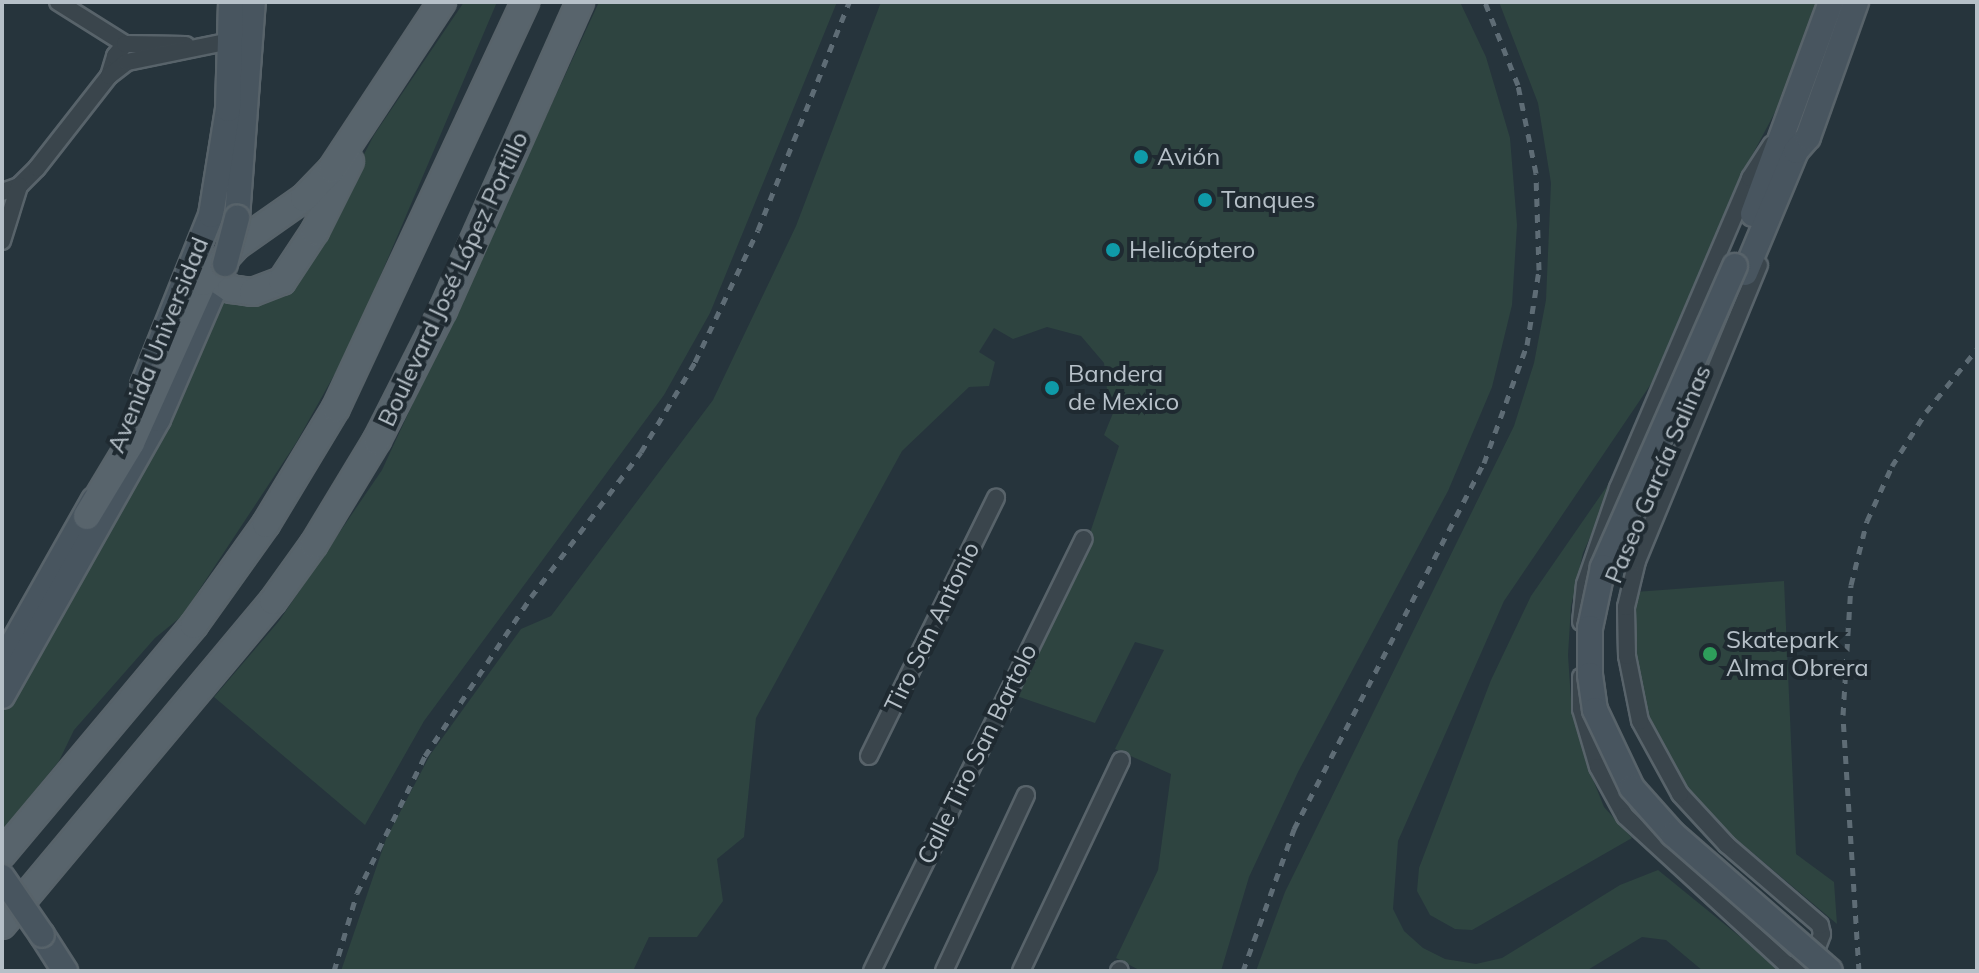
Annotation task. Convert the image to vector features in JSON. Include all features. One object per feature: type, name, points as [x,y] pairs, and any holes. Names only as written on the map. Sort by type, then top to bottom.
[{"type":"main road","name":"Avenida Universidad","points":[[2,696],[158,419],[218,281],[237,218],[241,39],[231,2]]},
{"type":"main road","name":"Avenida Universidad","points":[[2,663],[87,516],[211,215],[241,39],[253,2]]},
{"type":"main road","points":[[218,281],[231,289],[253,292],[282,281],[315,231],[377,108],[442,2]]},
{"type":"main road","name":"Boulevard José López Portillo","points":[[2,925],[273,601],[314,544],[377,440],[443,310],[580,2]]},
{"type":"main road","name":"Paseo García Salinas","points":[[1831,2],[1784,127],[1740,269],[1611,578],[1601,632],[1602,686],[1619,745],[1664,809],[1848,971]]},
{"type":"main road","name":"Paseo García Salinas","points":[[1818,968],[1681,841],[1632,788],[1595,710],[1590,675],[1590,628],[1603,567],[1796,151],[1808,137],[1856,2]]},
{"type":"main road","name":"Boulevard José López Portillo","points":[[3,852],[194,625],[266,524],[343,395],[525,3]]},
{"type":"main road","points":[[87,516],[131,443],[203,282],[237,245],[304,198],[377,108]]},
{"type":"main road","points":[[2,877],[65,971]]},
{"type":"street","points":[[58,2],[125,44],[158,41],[197,46]]},
{"type":"street","points":[[2,241],[19,186],[109,76],[127,62],[241,39]]},
{"type":"street","points":[[109,76],[115,56],[125,44]]},
{"type":"street","points":[[1784,127],[1750,178],[1618,488],[1585,584],[1581,709],[1598,767],[1625,816],[1786,964],[1818,968],[1822,934],[1820,925],[1716,833],[1680,794],[1655,755],[1631,688],[1626,619],[1637,561],[1800,170],[1808,137]]},
{"type":"street","points":[[2,192],[19,186]]},
{"type":"street","name":"Tiro San Antonio","points":[[869,756],[996,498]]},
{"type":"street","name":"Calle Tiro San Bartolo","points":[[872,971],[1084,539]]},
{"type":"street","points":[[1021,971],[1121,760]]},
{"type":"street","points":[[944,971],[1026,795]]},
{"type":"green space","points":[[464,2],[497,2],[351,345],[296,443],[182,616],[155,638],[74,730],[59,761],[2,831],[2,714],[148,462],[220,300],[236,302],[299,279],[374,135]]},
{"type":"green space","points":[[599,2],[837,2],[710,313],[664,395],[424,721],[365,825],[214,697],[279,621],[382,470]]},
{"type":"green space","points":[[881,2],[1460,2],[1486,57],[1510,138],[1517,225],[1512,305],[1492,387],[1448,491],[1298,772],[1249,877],[1221,971],[1141,971],[1116,958],[1158,870],[1171,774],[1115,749],[1164,650],[1135,642],[1095,723],[1014,695],[1081,560],[1119,446],[1104,435],[1118,401],[1108,399],[1104,363],[1081,336],[1047,327],[1013,339],[994,328],[979,352],[995,362],[989,386],[969,387],[902,451],[756,718],[744,837],[717,859],[723,901],[697,937],[649,937],[633,971],[341,971],[386,839],[430,755],[521,629],[551,616],[713,400],[796,226]]},
{"type":"green space","points":[[1499,2],[1818,2],[1781,101],[1741,176],[1655,378],[1504,601],[1398,841],[1393,909],[1404,931],[1423,948],[1445,959],[1476,964],[1502,958],[1620,885],[1658,870],[1782,971],[1703,971],[1666,940],[1642,937],[1586,971],[1256,971],[1285,892],[1514,426],[1534,363],[1546,300],[1551,183],[1538,103]]},
{"type":"green space","points":[[1623,463],[1583,553],[1571,606],[1568,655],[1571,700],[1586,762],[1604,807],[1632,838],[1472,930],[1455,929],[1430,915],[1417,891],[1419,868],[1491,680],[1531,596]]},
{"type":"green space","points":[[1784,581],[1796,854],[1834,882],[1837,924],[1715,821],[1682,785],[1655,743],[1631,656],[1635,592]]},
{"type":"railway","points":[[334,971],[357,893],[425,756],[531,597],[641,452],[695,362],[758,230],[849,2]]},
{"type":"railway","points":[[1243,971],[1294,829],[1484,463],[1527,345],[1539,270],[1536,173],[1518,85],[1485,2]]},
{"type":"railway","points":[[1859,971],[1843,715],[1851,585],[1867,521],[1892,466],[1926,412],[1977,349]]},
{"type":"place","name":"Avión","points":[[1141,157]]},
{"type":"place","name":"Tanques","points":[[1205,200]]},
{"type":"place","name":"Helicóptero","points":[[1113,250]]},
{"type":"place","name":"Bandera de Mexico","points":[[1052,388]]},
{"type":"place","name":"Skatepark Alma Obrera","points":[[1710,654]]}]
